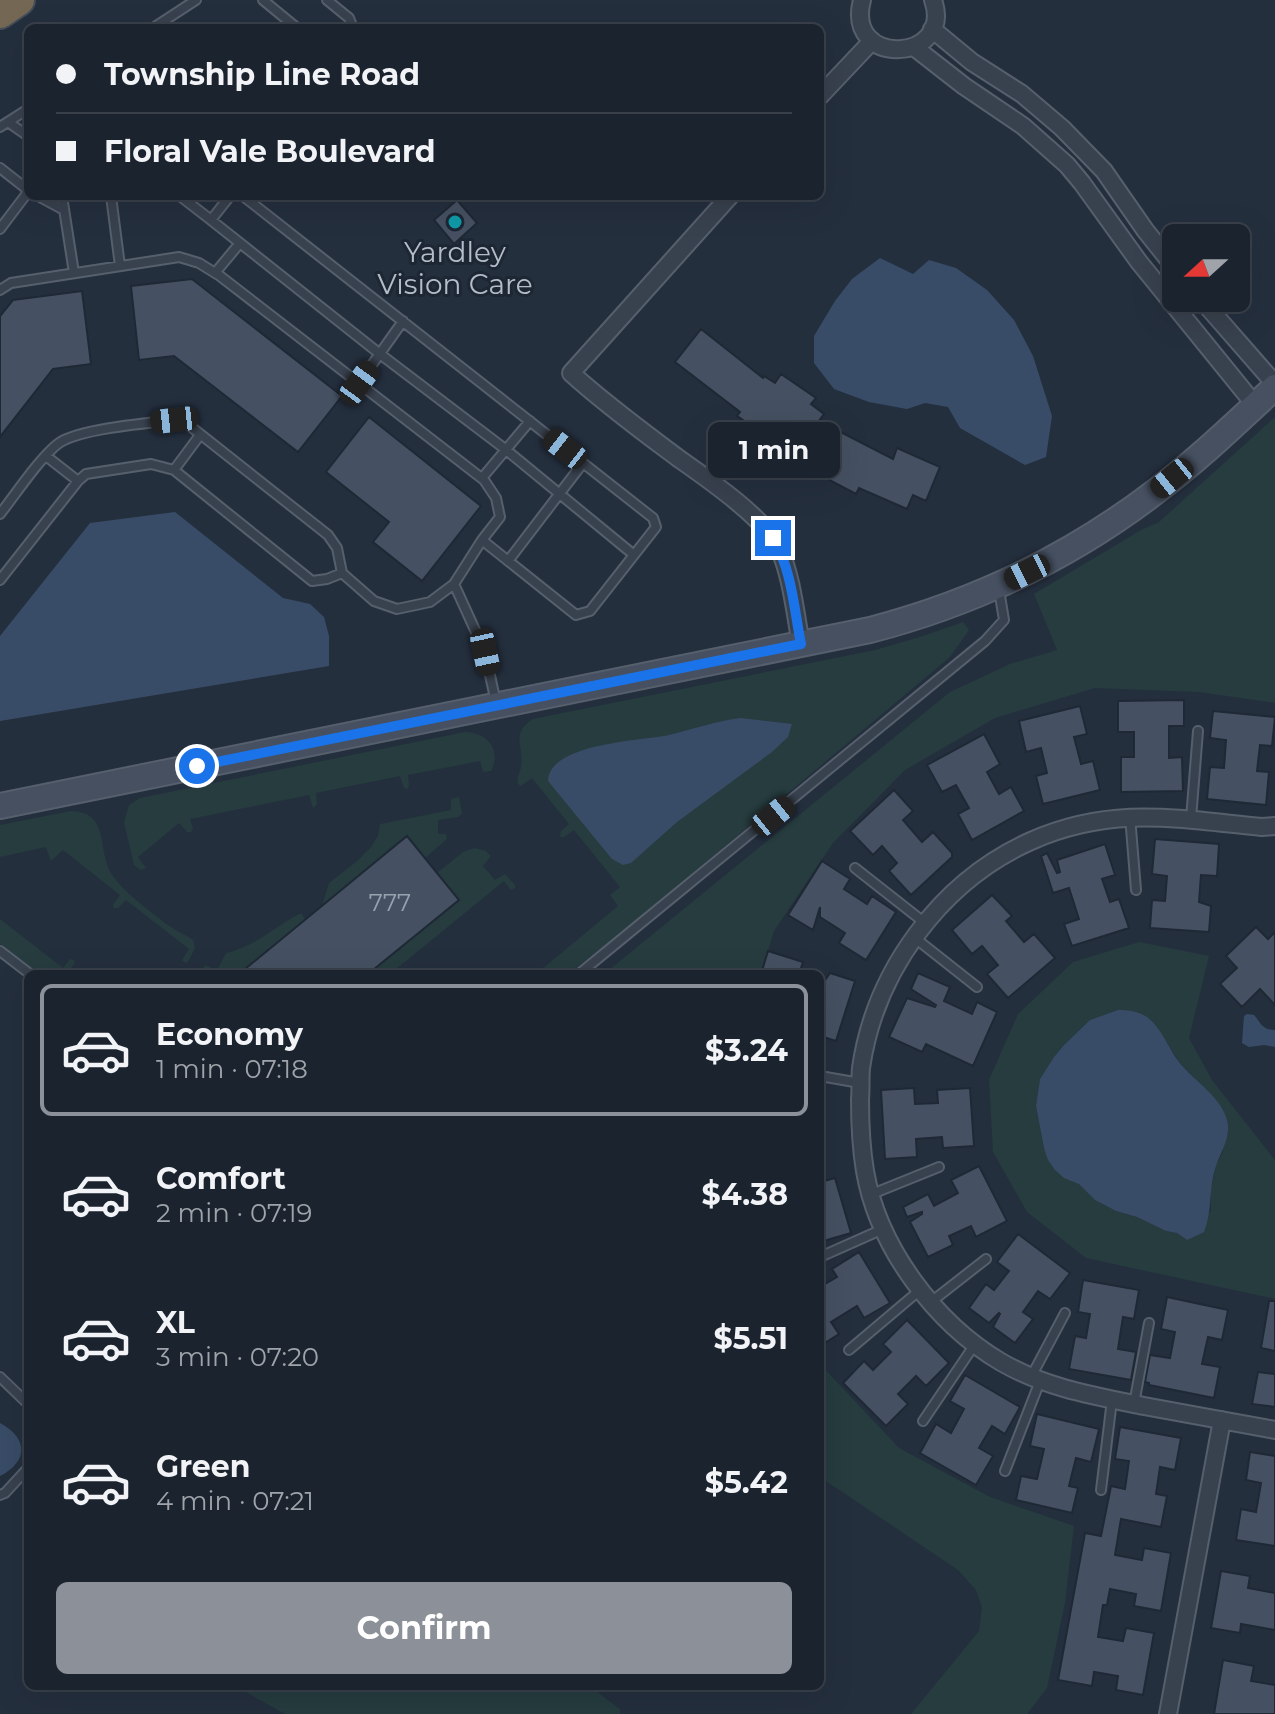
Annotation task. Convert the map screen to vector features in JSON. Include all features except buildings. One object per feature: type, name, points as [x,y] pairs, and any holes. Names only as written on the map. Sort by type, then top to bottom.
[{"type":"highway","points":[[0,13],[19,0]]},
{"type":"street","points":[[862,0],[859,8],[864,31],[872,41],[894,50],[906,50],[924,40],[936,18],[933,0]]},
{"type":"street","points":[[932,29],[972,62],[1022,94],[1062,128],[1104,171],[1162,251]]},
{"type":"street","points":[[824,92],[872,41]]},
{"type":"street","points":[[914,47],[1023,126],[1067,165],[1139,262],[1255,405]]},
{"type":"street","points":[[726,200],[571,373],[615,411],[726,494],[773,538],[788,574],[801,644]]},
{"type":"street","points":[[0,806],[896,624],[954,604],[1050,561],[1088,539],[1144,500],[1206,450],[1275,386],[1212,312]]},
{"type":"street","points":[[1275,826],[1146,816],[1077,824],[1030,841],[974,874],[925,923],[904,951],[888,981],[871,1028],[861,1069],[860,1120],[865,1172],[883,1228],[925,1296],[961,1335],[1000,1362],[1036,1380],[1075,1393],[1275,1430]]},
{"type":"street","points":[[1168,1714],[1222,1420]]},
{"type":"lane","points":[[159,24],[196,0]]},
{"type":"lane","points":[[263,0],[292,24]]},
{"type":"lane","points":[[327,0],[349,18],[351,24]]},
{"type":"lane","points":[[4,125],[24,112]]},
{"type":"lane","points":[[4,125],[24,134]]},
{"type":"lane","points":[[0,168],[24,188]]},
{"type":"lane","points":[[0,229],[4,217],[24,195]]},
{"type":"lane","points":[[45,200],[64,210]]},
{"type":"lane","points":[[63,200],[74,273]]},
{"type":"lane","points":[[112,200],[120,266]]},
{"type":"lane","points":[[185,200],[505,449],[634,555]]},
{"type":"lane","points":[[211,220],[227,200]]},
{"type":"lane","points":[[248,200],[653,518],[656,527],[590,611],[576,615],[482,540]]},
{"type":"lane","points":[[215,273],[240,243]]},
{"type":"lane","points":[[0,290],[11,283],[179,257],[199,263],[482,478],[496,498],[500,517],[454,584],[430,602],[397,609],[374,601],[342,573],[337,548],[328,535],[190,426],[174,420],[73,435],[46,456],[0,514]]},
{"type":"lane","points":[[359,383],[403,321]]},
{"type":"lane","points":[[482,478],[530,421]]},
{"type":"lane","points":[[174,470],[200,435]]},
{"type":"lane","points":[[46,456],[78,481]]},
{"type":"lane","points":[[508,561],[583,463]]},
{"type":"lane","points":[[0,580],[86,474],[151,464],[174,470],[312,581],[342,573]]},
{"type":"lane","points":[[454,584],[485,652],[497,706]]},
{"type":"lane","points":[[584,970],[985,641],[1004,620],[998,586]]},
{"type":"lane","points":[[1191,820],[1198,731]]},
{"type":"lane","points":[[1130,816],[1136,890]]},
{"type":"lane","points":[[855,868],[925,923]]},
{"type":"lane","points":[[914,938],[977,987]]},
{"type":"lane","points":[[0,951],[25,970]]},
{"type":"lane","points":[[824,1077],[861,1083]]},
{"type":"lane","points":[[872,1194],[939,1167]]},
{"type":"lane","points":[[824,1255],[883,1228]]},
{"type":"lane","points":[[849,1350],[925,1296],[986,1259]]},
{"type":"lane","points":[[1005,1471],[1036,1380],[1065,1313]]},
{"type":"lane","points":[[1134,1404],[1149,1323]]},
{"type":"lane","points":[[923,1421],[975,1344]]},
{"type":"lane","points":[[0,1377],[24,1400]]},
{"type":"lane","points":[[1101,1490],[1112,1400]]},
{"type":"lane","points":[[0,1495],[24,1472]]},
{"type":"green space","points":[[1275,417],[1275,703],[1199,692],[1095,688],[995,718],[905,770],[833,843],[774,931],[762,970],[609,970],[950,692],[1010,664],[1057,650],[1034,594],[1159,522]]},
{"type":"green space","points":[[963,622],[969,630],[950,657],[643,915],[573,970],[541,970],[618,906],[610,895],[620,887],[574,830],[560,837],[561,831],[569,824],[532,778],[521,786],[518,784],[520,735],[526,724],[533,719],[875,650]]},
{"type":"green space","points":[[465,732],[480,735],[490,744],[495,756],[491,771],[483,772],[480,761],[408,775],[407,789],[400,776],[316,793],[317,804],[313,808],[309,795],[190,819],[191,832],[179,823],[138,857],[146,868],[140,870],[134,865],[124,822],[129,805],[140,798]]},
{"type":"green space","points":[[459,797],[462,814],[438,820],[438,834],[446,834],[447,839],[425,858],[322,906],[329,883],[371,847],[378,836],[380,824],[451,810],[451,799]]},
{"type":"green space","points":[[71,811],[83,813],[97,824],[107,863],[122,887],[156,916],[193,940],[195,948],[188,962],[182,960],[189,949],[126,900],[114,908],[120,895],[63,850],[52,860],[46,847],[0,857],[0,825]]},
{"type":"green space","points":[[474,848],[486,851],[491,856],[483,866],[495,880],[505,874],[515,888],[511,890],[504,881],[395,970],[372,970],[437,873],[463,852]]},
{"type":"green space","points":[[302,914],[305,920],[250,970],[217,970],[226,953],[256,941]]},
{"type":"green space","points":[[0,919],[63,968],[70,959],[75,963],[70,970],[33,970],[0,944]]},
{"type":"green space","points":[[1139,942],[1209,956],[1189,1038],[1212,1080],[1275,1160],[1275,1299],[1086,1258],[1027,1212],[993,1152],[989,1080],[1018,1014],[1073,962]],"holes":[[[1118,1010],[1146,1017],[1156,1026],[1180,1063],[1213,1097],[1223,1152],[1216,1165],[1211,1188],[1211,1211],[1187,1240],[1177,1233],[1095,1200],[1044,1148],[1036,1106],[1040,1079],[1064,1045],[1090,1020]]]},
{"type":"green space","points":[[824,1368],[899,1448],[990,1497],[1074,1526],[1065,1603],[1047,1688],[1027,1714],[911,1714],[979,1631],[982,1607],[976,1590],[958,1570],[824,1480]]},
{"type":"green space","points":[[242,1690],[594,1690],[620,1709],[620,1714],[285,1714]]},
{"type":"water","points":[[880,258],[913,274],[929,260],[956,268],[987,290],[1014,320],[1033,356],[1052,416],[1046,457],[1025,465],[960,428],[948,407],[925,403],[907,409],[869,402],[834,389],[814,363],[814,336],[852,279]]},
{"type":"water","points":[[175,512],[283,598],[310,604],[324,617],[329,636],[329,666],[0,721],[0,636],[90,523]]},
{"type":"water","points":[[741,718],[792,724],[788,737],[772,752],[677,822],[631,863],[623,865],[612,859],[548,781],[552,768],[579,751]]},
{"type":"water","points":[[1118,1010],[1137,1012],[1147,1017],[1161,1032],[1179,1062],[1215,1099],[1226,1116],[1227,1136],[1214,1174],[1207,1224],[1204,1232],[1187,1240],[1177,1233],[1095,1200],[1079,1184],[1055,1170],[1044,1148],[1036,1106],[1040,1079],[1064,1045],[1090,1020]]},
{"type":"water","points":[[1254,1015],[1264,1027],[1275,1030],[1275,1047],[1249,1047],[1242,1043],[1244,1016]]},
{"type":"water","points":[[0,1423],[16,1436],[21,1450],[16,1464],[0,1476]]},
{"type":"place","name":"Yardley Vision Care","points":[[455,222]]},
{"type":"route","points":[[197,766],[801,644],[788,574],[773,538]]}]
